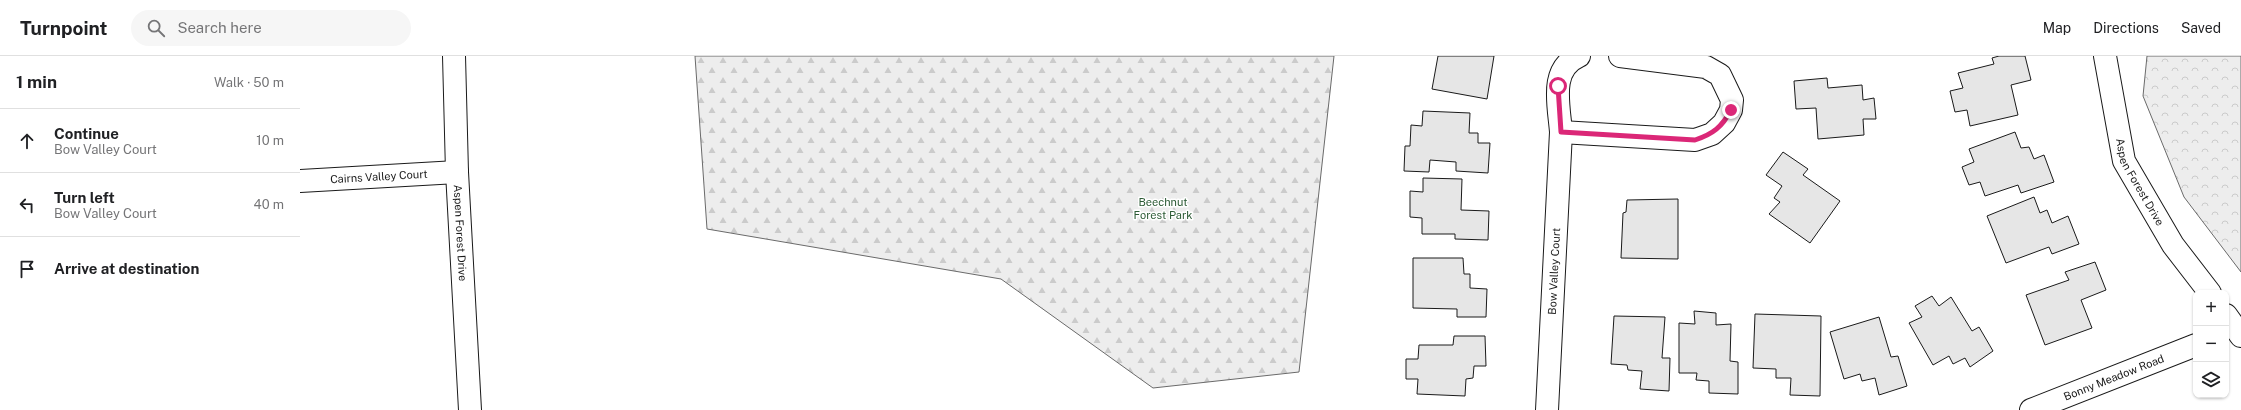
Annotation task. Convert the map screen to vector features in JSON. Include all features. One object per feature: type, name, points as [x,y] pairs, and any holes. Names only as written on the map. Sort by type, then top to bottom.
[{"type":"street","name":"Aspen Forest Drive","points":[[454,56],[457,172],[470,410]]},
{"type":"street","name":"Bow Valley Court","points":[[1547,410],[1561,132],[1558,86],[1561,71],[1572,59],[1579,56]]},
{"type":"street","points":[[1561,132],[1695,140],[1712,134],[1724,124],[1731,110],[1732,100],[1720,75],[1706,67],[1620,56]]},
{"type":"street","name":"Aspen Forest Drive","points":[[2105,56],[2124,161],[2174,245],[2208,290]]},
{"type":"street","name":"Cairns Valley Court","points":[[300,181],[457,172]]},
{"type":"street","name":"Bonny Meadow Road","points":[[2031,410],[2193,346]]},
{"type":"green space","name":"Beechnut Forest Park","points":[[695,56],[1334,56],[1299,372],[1153,388],[1001,279],[707,229]]},
{"type":"green space","points":[[2147,56],[2241,56],[2241,272],[2184,197],[2143,96]]},
{"type":"building","points":[[1438,56],[1494,56],[1487,99],[1432,89]]},
{"type":"building","points":[[1999,56],[2025,56],[2031,80],[2011,85],[2018,115],[1970,126],[1967,110],[1955,112],[1950,91],[1963,88],[1958,73],[1994,64],[1992,58]]},
{"type":"building","points":[[1827,78],[1828,88],[1862,85],[1863,100],[1874,98],[1876,119],[1863,119],[1864,135],[1818,139],[1816,108],[1796,109],[1794,81]]},
{"type":"building","points":[[1423,111],[1470,113],[1469,133],[1478,133],[1478,143],[1490,143],[1488,173],[1456,171],[1456,162],[1430,160],[1429,172],[1404,171],[1405,146],[1410,146],[1411,125],[1422,126]]},
{"type":"building","points":[[2015,132],[2021,148],[2029,147],[2034,159],[2044,155],[2054,182],[2021,193],[2018,185],[1985,196],[1980,182],[1969,185],[1962,167],[1974,162],[1969,149]]},
{"type":"building","points":[[1783,152],[1808,169],[1803,175],[1840,201],[1810,243],[1769,214],[1780,202],[1774,198],[1782,186],[1766,175]]},
{"type":"building","points":[[1423,178],[1462,179],[1461,210],[1489,211],[1488,240],[1455,239],[1455,234],[1422,234],[1422,218],[1410,217],[1410,191],[1423,192]]},
{"type":"building","points":[[2034,197],[2040,213],[2047,210],[2052,223],[2068,216],[2079,244],[2052,254],[2049,247],[2006,263],[1987,216]]},
{"type":"building","points":[[1678,199],[1678,259],[1621,258],[1623,213],[1626,212],[1627,200]]},
{"type":"building","points":[[1413,258],[1463,258],[1464,274],[1470,274],[1470,288],[1487,289],[1486,317],[1457,317],[1457,309],[1413,308]]},
{"type":"building","points":[[2095,262],[2106,290],[2081,300],[2092,328],[2045,345],[2026,295],[2069,280],[2065,272]]},
{"type":"building","points":[[1932,296],[1939,306],[1951,297],[1972,331],[1979,327],[1993,351],[1970,367],[1965,358],[1953,364],[1949,356],[1933,365],[1909,323],[1922,317],[1915,306]]},
{"type":"building","points":[[1694,311],[1716,313],[1716,325],[1731,324],[1730,361],[1738,362],[1738,394],[1709,393],[1709,381],[1696,380],[1697,373],[1679,373],[1679,323],[1695,324]]},
{"type":"building","points":[[1755,314],[1821,316],[1820,396],[1790,395],[1791,378],[1776,378],[1776,369],[1753,368]]},
{"type":"building","points":[[1614,316],[1665,317],[1662,358],[1670,358],[1669,391],[1640,389],[1642,371],[1628,370],[1627,365],[1611,364]]},
{"type":"building","points":[[1879,317],[1891,357],[1898,356],[1907,386],[1879,395],[1875,378],[1862,381],[1860,374],[1844,379],[1830,332]]},
{"type":"building","points":[[1454,336],[1485,336],[1486,366],[1474,366],[1473,378],[1466,379],[1465,396],[1417,394],[1418,379],[1406,379],[1406,359],[1418,359],[1419,345],[1453,345]]},
{"type":"route","points":[[1558,86],[1561,132],[1695,140],[1712,134],[1724,124],[1731,110]]}]
